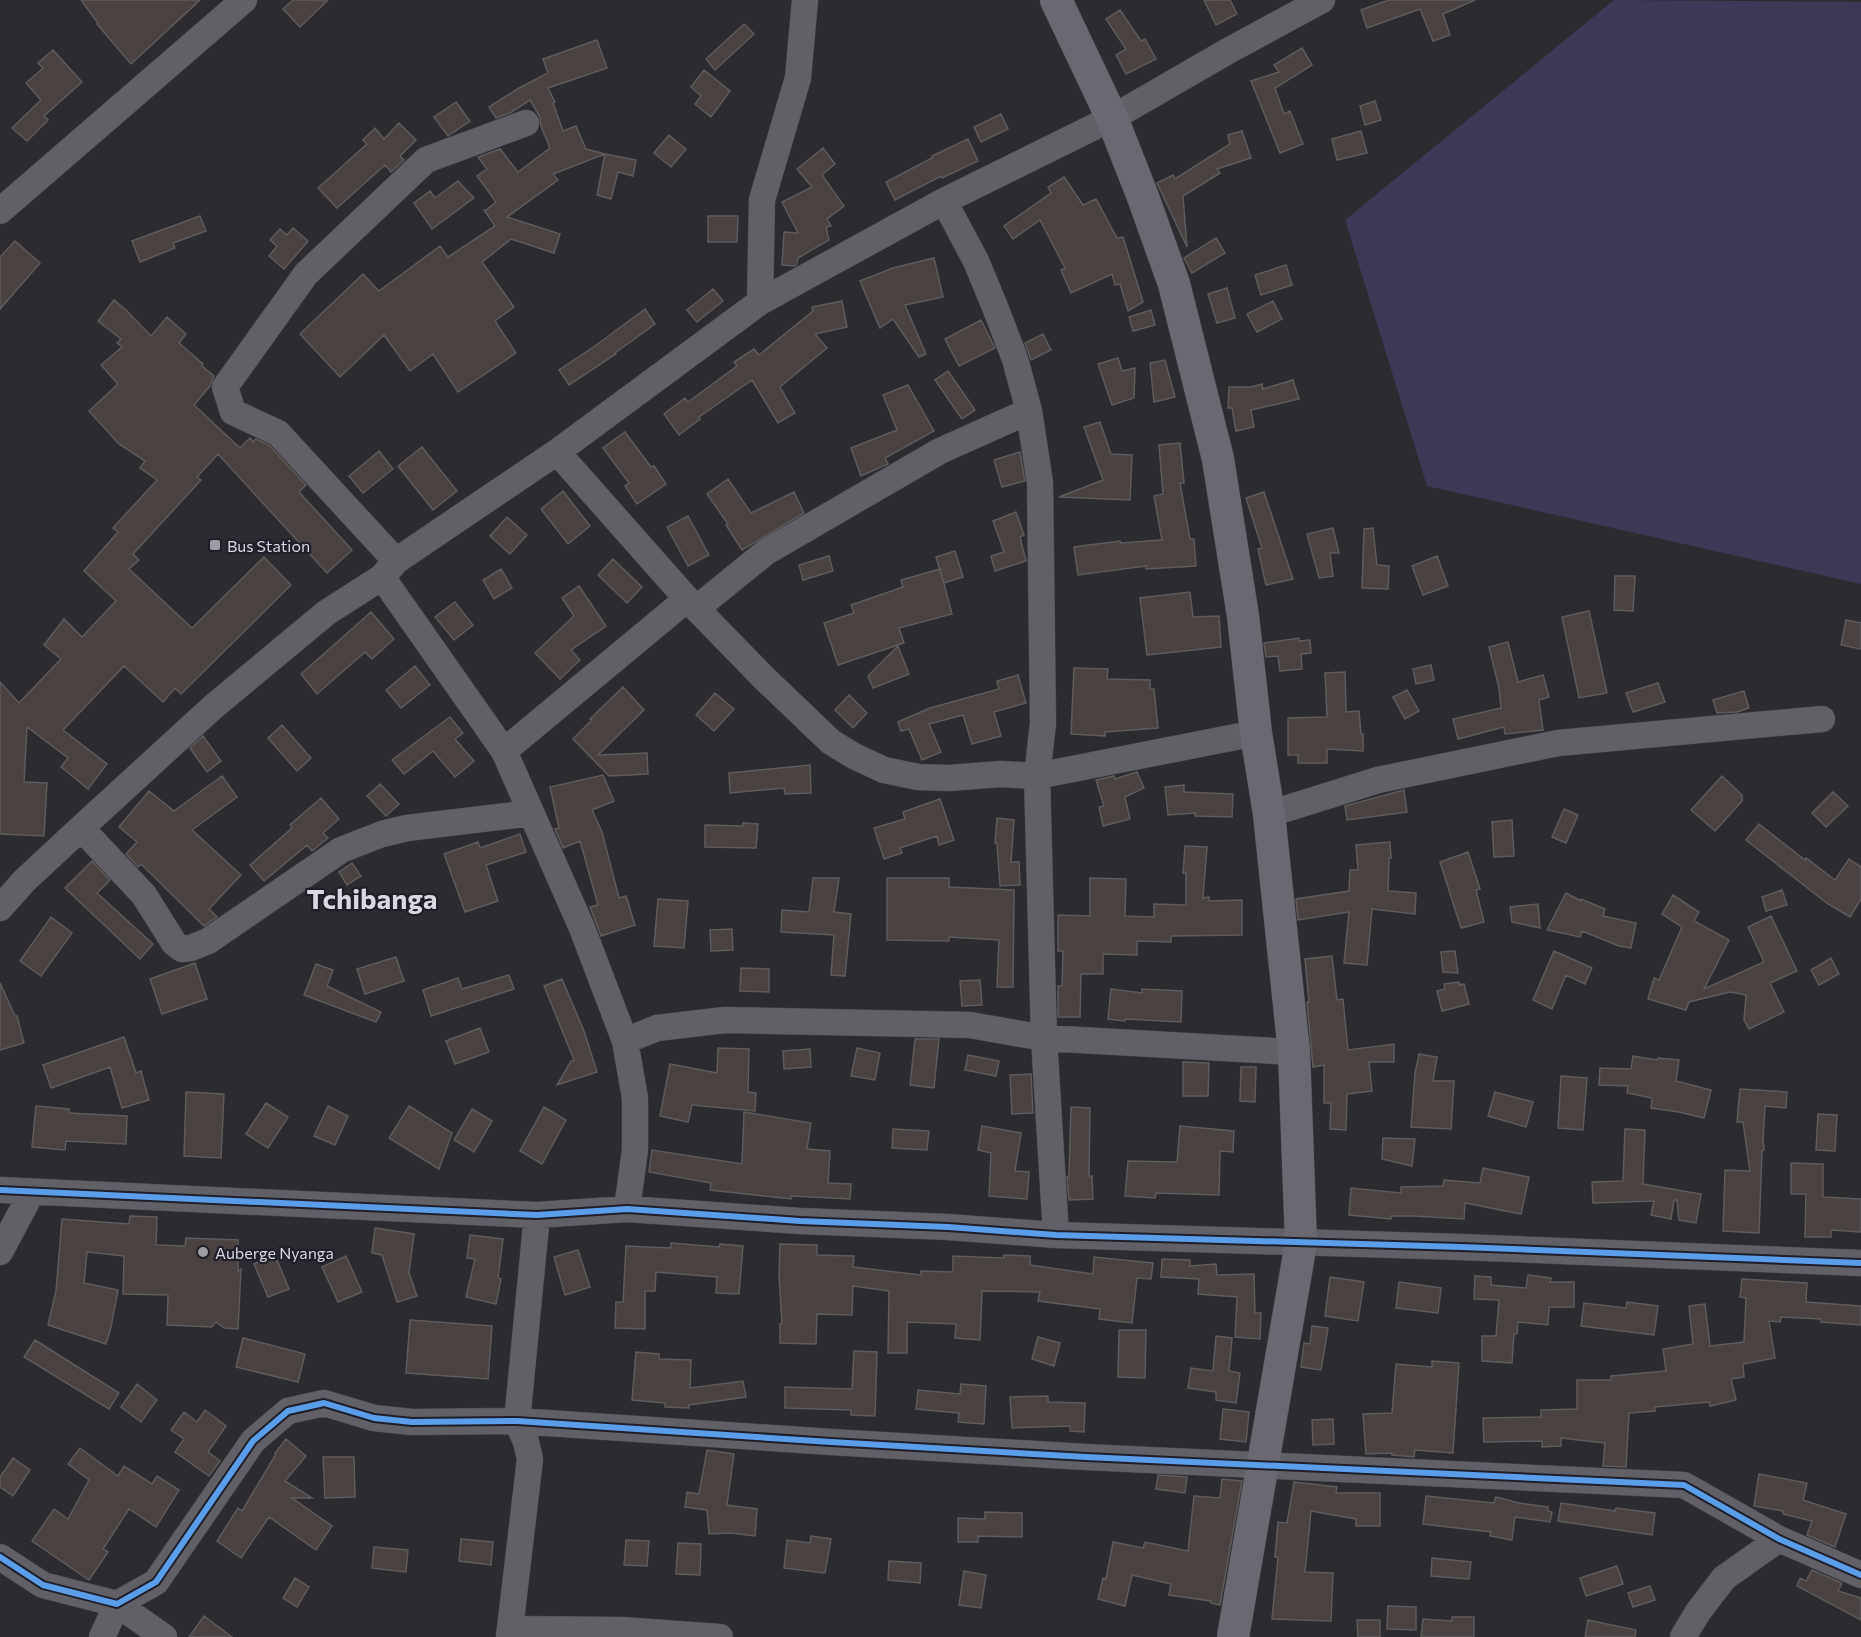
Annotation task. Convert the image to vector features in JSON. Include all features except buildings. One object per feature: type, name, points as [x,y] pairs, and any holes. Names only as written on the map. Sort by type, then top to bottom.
[{"type":"main road","points":[[1056,0],[1112,118],[1174,284],[1218,459],[1243,616],[1256,733],[1269,814],[1294,1052],[1301,1243],[1233,1637]]},
{"type":"street","points":[[0,211],[244,0]]},
{"type":"street","points":[[760,302],[762,200],[798,78],[806,0]]},
{"type":"street","points":[[0,908],[24,881],[213,707],[326,613],[557,452],[760,302],[944,201],[1112,118],[1322,0]]},
{"type":"street","points":[[526,123],[426,160],[306,273],[225,387],[233,412],[278,433],[389,569],[504,751],[582,928],[625,1041],[635,1108],[635,1150],[627,1209]]},
{"type":"street","points":[[944,201],[976,261],[1015,359],[1029,411],[1040,483],[1043,723],[1037,776],[1044,1038],[1056,1235]]},
{"type":"street","points":[[504,751],[692,603],[766,552],[940,451],[1029,411]]},
{"type":"street","points":[[557,452],[692,603],[764,678],[831,742],[884,770],[918,777],[949,778],[1000,774],[1037,776],[1256,733]]},
{"type":"street","points":[[1269,814],[1378,780],[1558,743],[1822,719]]},
{"type":"street","points":[[81,828],[144,895],[167,934],[182,949],[208,941],[341,850],[382,834],[407,828],[531,813]]},
{"type":"street","points":[[625,1041],[657,1028],[725,1020],[970,1024],[1044,1038],[1294,1052]]},
{"type":"street","points":[[0,1190],[537,1215],[627,1209],[1056,1235],[1861,1263]]},
{"type":"street","points":[[0,1252],[32,1192]]},
{"type":"street","points":[[537,1215],[517,1421],[530,1459],[509,1633],[621,1630],[720,1637]]},
{"type":"street","points":[[102,1637],[117,1604],[156,1582],[253,1441],[288,1411],[324,1403],[374,1418],[412,1422],[517,1421],[843,1443],[1264,1466],[1684,1485],[1779,1539],[1861,1575]]},
{"type":"street","points":[[1683,1637],[1698,1612],[1724,1578],[1779,1539]]},
{"type":"street","points":[[0,1557],[43,1585],[117,1604],[164,1637]]},
{"type":"shaded area","points":[[1614,0],[1861,2],[1861,584],[1427,486],[1345,220]]},
{"type":"cycle path","points":[[0,1190],[537,1215],[627,1209],[1056,1235],[1461,1247],[1861,1263]]},
{"type":"cycle path","points":[[0,1557],[43,1585],[117,1604],[156,1582],[253,1441],[288,1411],[324,1403],[374,1418],[412,1422],[517,1421],[1086,1457],[1684,1485],[1779,1539],[1861,1575]]},
{"type":"place","name":"Bus Station","points":[[215,545]]},
{"type":"place","name":"Auberge Nyanga","points":[[203,1252]]},
{"type":"district","name":"Tchibanga","points":[[372,898]]}]
